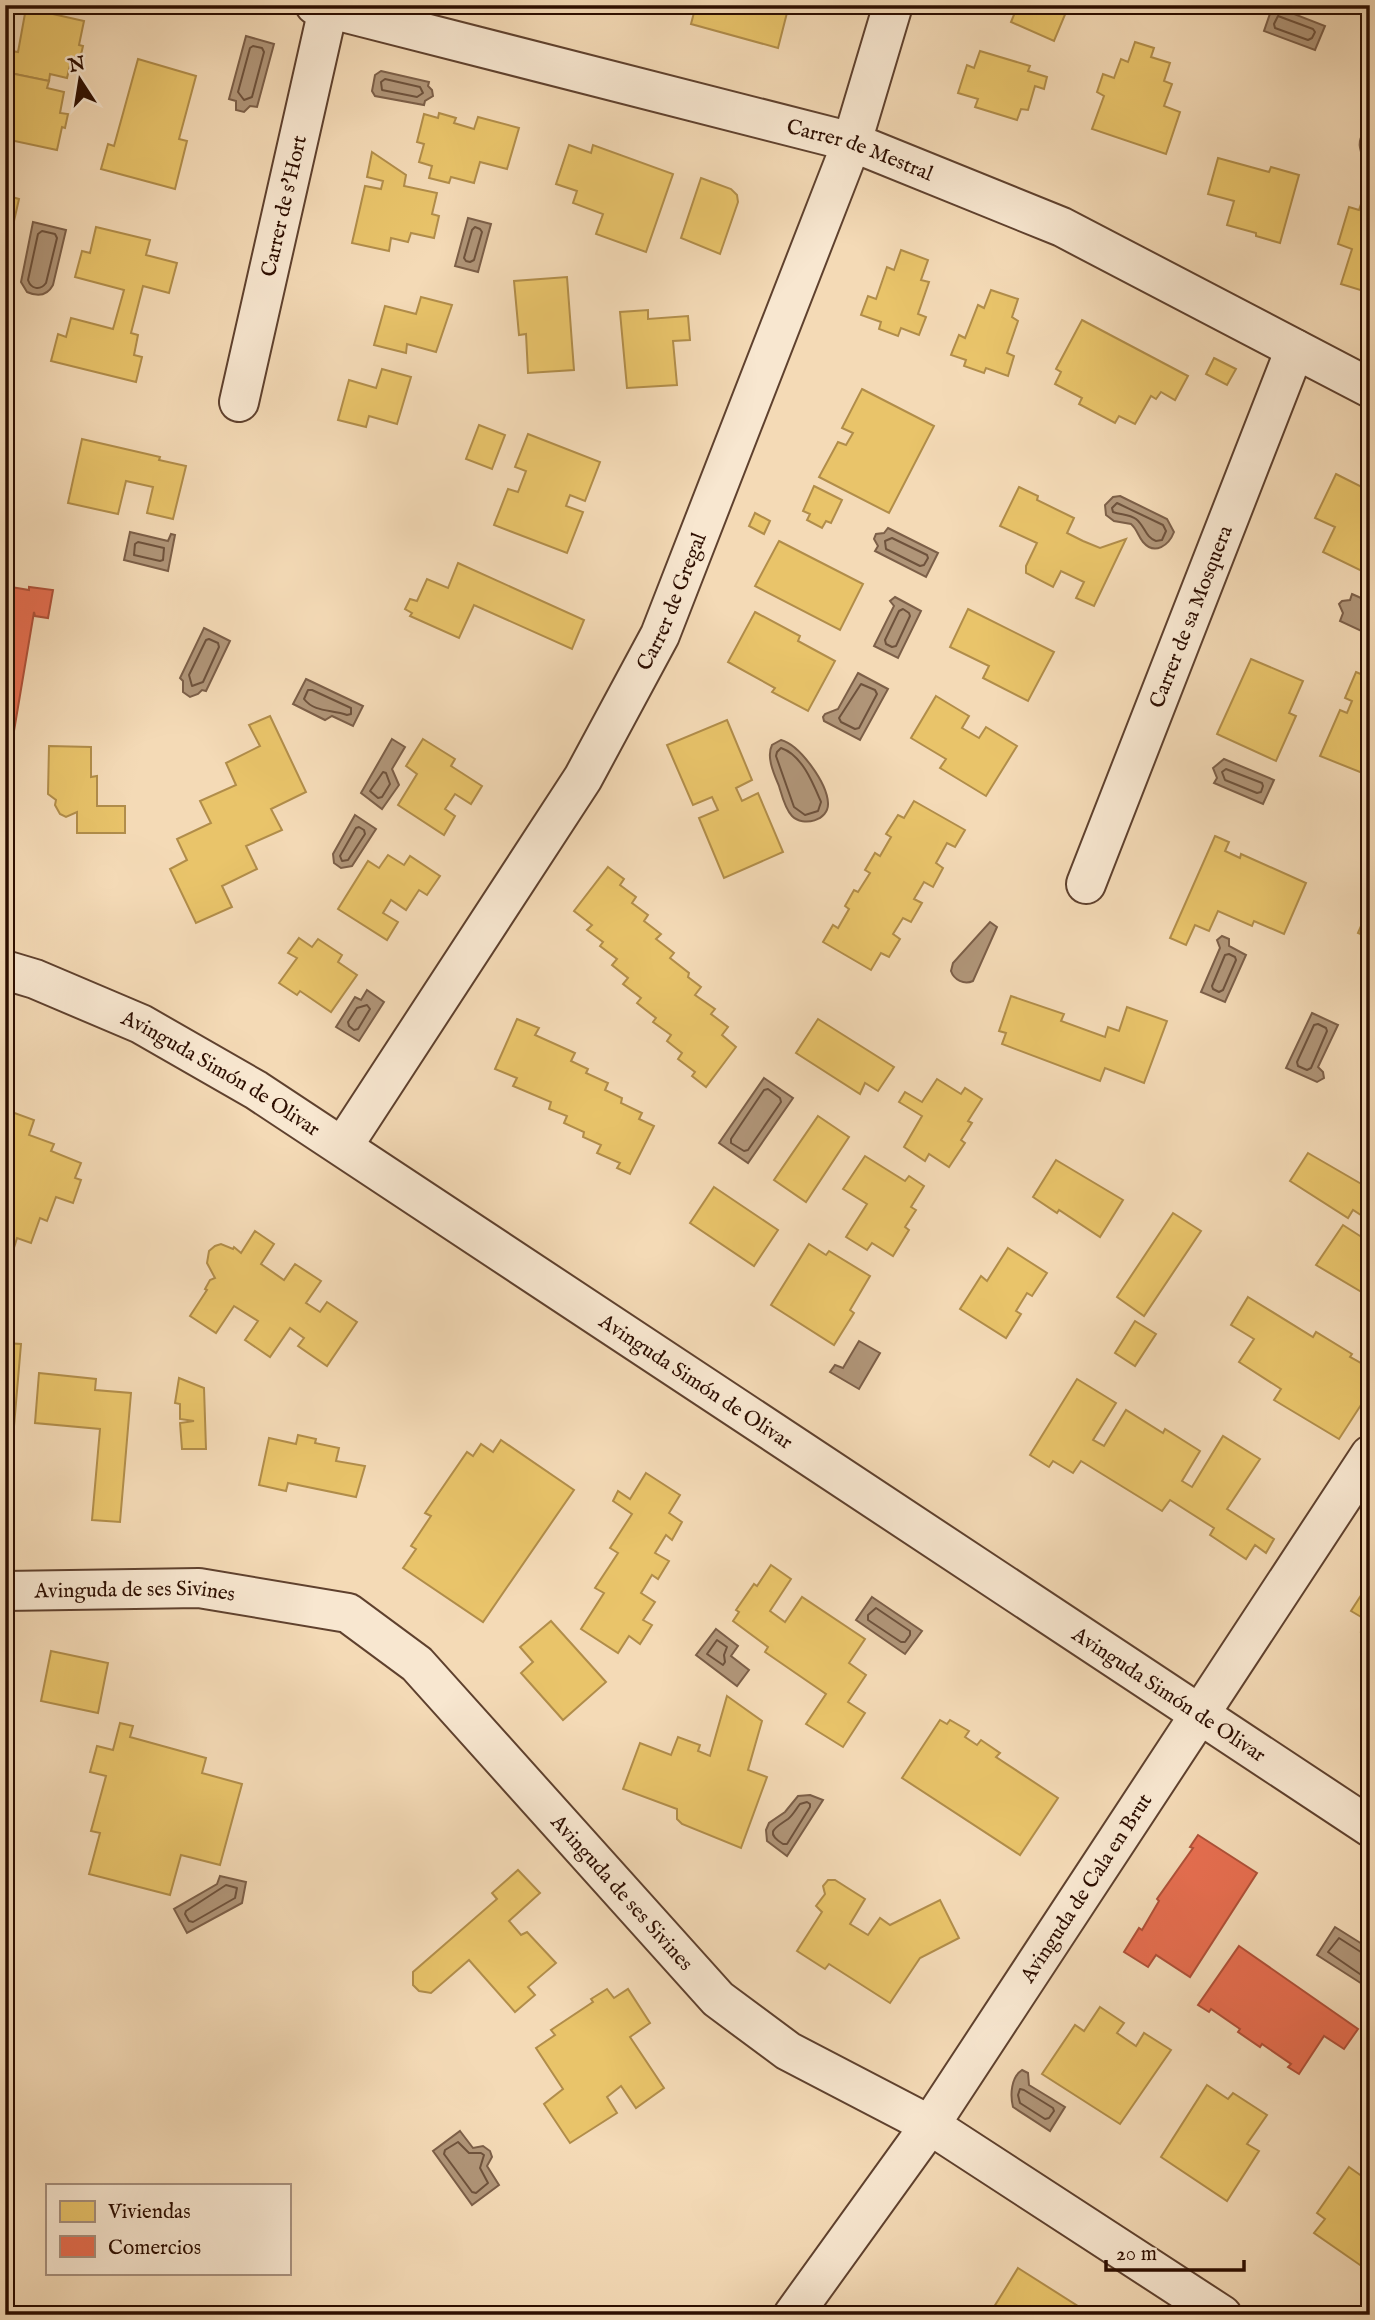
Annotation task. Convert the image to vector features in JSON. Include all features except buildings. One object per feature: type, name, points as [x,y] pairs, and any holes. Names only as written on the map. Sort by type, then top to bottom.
[{"type":"street","name":"Carrer de Gregal","points":[[343,1146],[583,778],[660,635],[852,142],[892,5]]},
{"type":"street","name":"Carrer de Mestral","points":[[321,7],[852,142],[1062,227],[1370,388]]},
{"type":"street","name":"Carrer de s'Hort","points":[[239,402],[321,7]]},
{"type":"street","name":"Carrer de sa Mosquera","points":[[1086,884],[1295,349]]},
{"type":"street","name":"Avinguda Simón de Olivar","points":[[5,970],[35,979],[141,1024],[256,1090],[1370,1827]]},
{"type":"street","name":"Avinguda de Cala en Brut","points":[[793,2315],[930,2125],[1370,1455]]},
{"type":"street","name":"Avinguda de ses Sivines","points":[[5,1591],[199,1588],[348,1613],[416,1664],[718,1999],[788,2051],[930,2125],[1222,2315]]},
{"type":"water","points":[[1273,5],[1282,5],[1281,9],[1325,26],[1315,50],[1264,31]]},
{"type":"water","points":[[246,36],[274,44],[257,107],[250,106],[244,112],[236,110],[236,101],[229,99]]},
{"type":"water","points":[[381,71],[429,82],[433,96],[425,101],[424,105],[375,96],[372,91],[375,75]]},
{"type":"water","points":[[1370,130],[1370,158],[1361,152],[1360,145],[1362,136]]},
{"type":"water","points":[[468,218],[491,224],[478,272],[455,266]]},
{"type":"water","points":[[33,222],[66,230],[53,285],[45,293],[38,295],[27,292],[21,282]]},
{"type":"water","points":[[1120,496],[1167,519],[1174,532],[1165,545],[1157,548],[1148,546],[1131,524],[1114,521],[1106,515],[1105,505],[1113,497]]},
{"type":"water","points":[[888,528],[938,553],[926,577],[875,551],[878,546],[874,539],[876,534],[884,533]]},
{"type":"water","points":[[130,532],[168,541],[171,534],[175,535],[168,571],[124,560]]},
{"type":"water","points":[[1352,594],[1370,602],[1370,635],[1340,621],[1343,613],[1339,604],[1350,600]]},
{"type":"water","points":[[895,597],[921,611],[898,658],[874,646],[894,606],[890,601]]},
{"type":"water","points":[[204,628],[230,641],[206,691],[202,690],[190,697],[183,692],[183,681],[180,678]]},
{"type":"water","points":[[858,673],[888,689],[860,740],[824,721],[823,717],[838,709]]},
{"type":"water","points":[[306,679],[363,706],[353,726],[332,716],[325,720],[293,704]]},
{"type":"water","points":[[392,739],[405,747],[392,769],[399,785],[382,809],[361,793]]},
{"type":"water","points":[[781,740],[804,757],[823,785],[828,803],[820,818],[802,821],[787,810],[770,760],[772,745]]},
{"type":"water","points":[[1224,759],[1274,780],[1263,804],[1214,783],[1217,778],[1213,768]]},
{"type":"water","points":[[355,815],[376,829],[352,866],[341,868],[334,863],[333,854]]},
{"type":"water","points":[[990,922],[997,927],[973,981],[960,981],[951,971],[953,963]]},
{"type":"water","points":[[1222,936],[1229,939],[1229,946],[1246,955],[1225,1002],[1201,992],[1220,948],[1217,940]]},
{"type":"water","points":[[367,990],[384,1002],[359,1041],[336,1027],[355,997],[361,1000]]},
{"type":"water","points":[[1312,1013],[1338,1025],[1318,1067],[1324,1078],[1317,1082],[1286,1068]]},
{"type":"water","points":[[764,1078],[793,1098],[748,1163],[719,1143]]},
{"type":"water","points":[[859,1341],[880,1353],[859,1389],[830,1372],[835,1365],[843,1368]]},
{"type":"water","points":[[872,1597],[922,1631],[905,1654],[856,1620]]},
{"type":"water","points":[[716,1629],[738,1646],[731,1656],[749,1670],[737,1686],[696,1655]]},
{"type":"water","points":[[810,1795],[823,1800],[787,1856],[767,1841],[766,1830],[769,1823],[785,1812],[798,1796]]},
{"type":"water","points":[[220,1876],[246,1882],[242,1903],[187,1933],[174,1909],[217,1884]]},
{"type":"water","points":[[1335,1927],[1370,1949],[1370,1989],[1317,1955]]},
{"type":"water","points":[[1022,2070],[1028,2073],[1029,2085],[1065,2107],[1050,2131],[1013,2107],[1012,2087]]},
{"type":"water","points":[[460,2131],[473,2148],[483,2146],[490,2151],[492,2157],[487,2166],[499,2185],[472,2205],[433,2151]]}]
